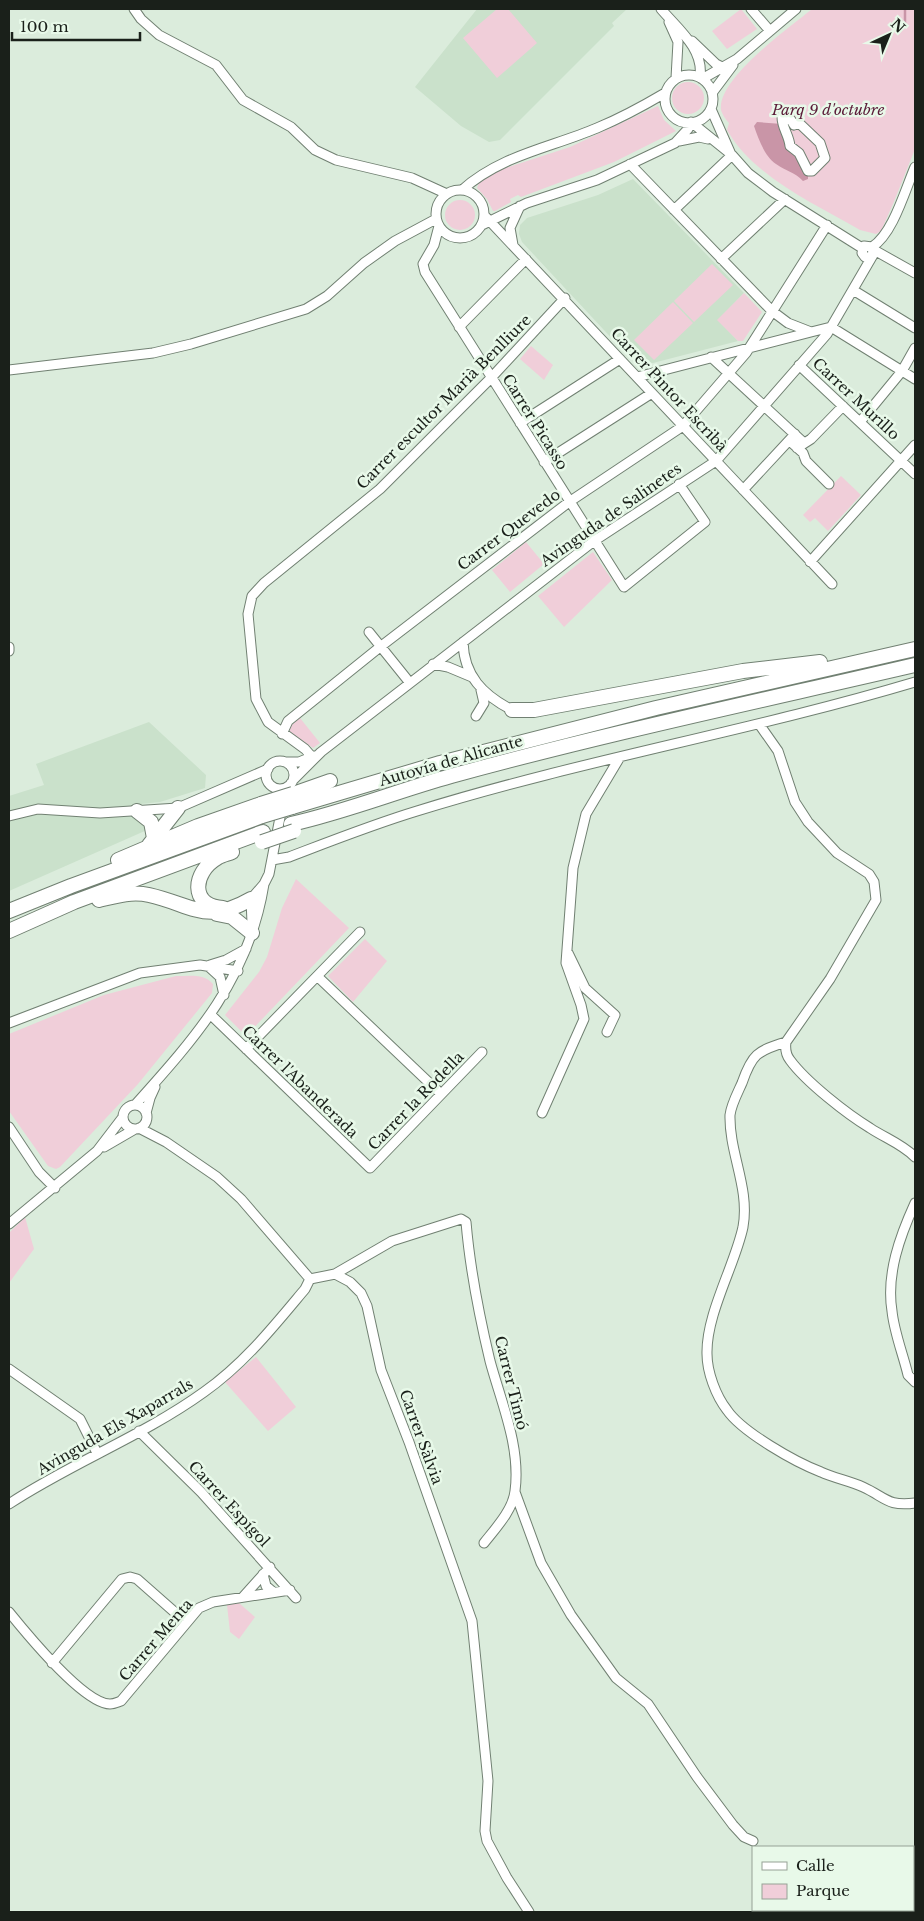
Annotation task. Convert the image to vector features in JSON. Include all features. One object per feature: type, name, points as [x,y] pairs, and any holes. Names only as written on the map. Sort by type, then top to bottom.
[{"type":"highway","name":"Autovía de Alicante","points":[[9,912],[262,810],[290,793],[458,758],[656,708],[915,649]]},
{"type":"highway","points":[[512,710],[534,710],[742,671],[793,666],[856,655],[877,658]]},
{"type":"highway","name":"Autovía de Alicante","points":[[9,931],[51,914],[74,902],[316,819],[450,776],[634,729],[915,665]]},
{"type":"highway","points":[[290,793],[330,781]]},
{"type":"highway","points":[[152,842],[178,808]]},
{"type":"highway","points":[[71,886],[88,873],[152,842],[262,810]]},
{"type":"highway","points":[[137,811],[151,822],[152,842]]},
{"type":"highway","points":[[234,908],[211,906],[204,901],[199,893],[198,884],[200,876],[206,867],[217,857],[263,837]]},
{"type":"highway","points":[[51,914],[120,895],[148,895],[196,910],[232,917],[252,933]]},
{"type":"highway","points":[[216,913],[234,908],[252,899]]},
{"type":"street","points":[[134,9],[140,19],[159,35],[216,65],[243,100],[291,127],[315,150],[336,160],[412,178],[447,194]]},
{"type":"street","points":[[751,9],[770,31]]},
{"type":"street","points":[[701,78],[737,60],[796,9]]},
{"type":"street","points":[[664,12],[689,40],[716,64],[724,68]]},
{"type":"street","points":[[664,12],[678,42],[676,78]]},
{"type":"street","points":[[689,40],[702,65],[701,78]]},
{"type":"street","points":[[732,155],[720,133],[711,108],[712,93],[737,60]]},
{"type":"street","points":[[711,108],[701,120],[683,122],[670,114],[666,108],[665,93],[669,84],[676,78],[688,74],[701,78],[712,93]]},
{"type":"street","points":[[665,93],[642,107],[596,128],[503,161],[480,174],[462,190],[447,194],[440,200],[436,209],[438,223],[445,233],[461,238],[469,237],[485,220],[520,206],[598,180],[679,140],[699,137],[713,140]]},
{"type":"street","points":[[782,117],[791,120],[794,125],[799,123],[820,143],[825,158],[812,171],[808,171],[799,153],[790,146],[790,138],[782,124],[782,117]]},
{"type":"street","points":[[679,140],[688,129],[690,122]]},
{"type":"street","points":[[690,122],[732,155],[748,173],[784,199],[862,248],[867,245],[872,251],[915,273]]},
{"type":"street","points":[[674,210],[732,155]]},
{"type":"street","points":[[630,164],[772,311],[788,324],[811,332]]},
{"type":"street","name":"Avinguda de Salinetes","points":[[9,816],[38,809],[100,813],[178,808],[241,782],[268,769],[277,761],[299,762],[321,752],[594,541],[716,460],[831,327],[853,290],[872,251],[890,227],[915,167]]},
{"type":"street","points":[[462,190],[478,198],[485,220]]},
{"type":"street","points":[[721,259],[784,199]]},
{"type":"street","points":[[513,246],[510,228],[520,206]]},
{"type":"street","name":"Carrer Pintor Escribà","points":[[485,220],[565,298],[832,584]]},
{"type":"street","points":[[9,370],[153,353],[191,344],[306,309],[326,296],[364,263],[396,241],[438,223]]},
{"type":"street","name":"Carrer Picasso","points":[[438,223],[434,245],[423,264],[425,272],[624,586],[706,522],[679,484]]},
{"type":"street","name":"Carrer Quevedo","points":[[282,734],[288,722],[380,647],[569,502],[683,426],[750,346],[827,226]]},
{"type":"street","points":[[459,327],[526,259]]},
{"type":"street","points":[[853,290],[915,328]]},
{"type":"street","name":"Carrer escultor Marià Benlliure","points":[[312,757],[305,749],[268,722],[256,699],[248,614],[252,596],[264,582],[380,489],[491,378],[565,298]]},
{"type":"street","points":[[637,377],[750,346],[831,327],[915,379]]},
{"type":"street","points":[[860,422],[902,371],[915,348]]},
{"type":"street","points":[[711,357],[764,406],[800,445],[806,461],[829,484]]},
{"type":"street","points":[[520,423],[620,359]]},
{"type":"street","name":"Carrer Murillo","points":[[799,365],[915,474]]},
{"type":"street","points":[[544,462],[652,393]]},
{"type":"street","points":[[800,445],[811,439],[843,406]]},
{"type":"street","points":[[743,490],[792,437]]},
{"type":"street","points":[[810,562],[915,445]]},
{"type":"street","points":[[369,632],[410,683]]},
{"type":"street","points":[[463,642],[463,656],[472,677],[481,690],[484,703],[476,716]]},
{"type":"street","points":[[433,664],[448,667],[472,677]]},
{"type":"street","points":[[272,860],[289,857],[416,811],[503,786],[759,724],[915,682]]},
{"type":"street","points":[[481,690],[512,710]]},
{"type":"street","points":[[759,724],[778,751],[795,802],[808,822],[837,853],[869,874],[874,882],[876,900],[830,979],[786,1042],[785,1049],[790,1060],[822,1091],[869,1128],[898,1144],[915,1157]]},
{"type":"street","name":"Avinguda de Salinetes","points":[[290,793],[321,752]]},
{"type":"street","points":[[542,1113],[584,1019],[566,963],[572,876],[582,829],[586,814],[620,757]]},
{"type":"street","points":[[97,1151],[123,1117],[125,1111],[135,1105],[163,1074],[211,1015],[238,971],[261,905],[264,884],[290,793],[292,767],[286,762]]},
{"type":"street","points":[[268,769],[267,777],[273,786],[284,788],[290,793]]},
{"type":"street","points":[[241,782],[260,781],[290,793]]},
{"type":"street","points":[[252,933],[252,899],[264,884]]},
{"type":"street","points":[[246,1049],[360,932]]},
{"type":"street","points":[[208,966],[226,960],[246,949]]},
{"type":"street","points":[[568,953],[585,988],[614,1015],[607,1032]]},
{"type":"street","points":[[208,966],[220,978],[224,995]]},
{"type":"street","points":[[9,1023],[140,973],[174,967],[208,966],[238,971]]},
{"type":"street","points":[[317,976],[441,1094]]},
{"type":"street","name":"Carrer l'Abanderada","points":[[211,1015],[370,1168]]},
{"type":"street","points":[[786,1042],[766,1049],[752,1058],[730,1113],[733,1140],[743,1182],[743,1227],[721,1292],[707,1344],[707,1356],[713,1380],[718,1395],[728,1412],[740,1423],[794,1460],[822,1473],[865,1488],[888,1502],[901,1505],[915,1504]]},
{"type":"street","name":"Carrer la Rodella","points":[[370,1168],[482,1052]]},
{"type":"street","points":[[9,1224],[97,1151],[137,1128],[146,1116],[150,1098],[163,1074]]},
{"type":"street","points":[[135,1105],[140,1106],[166,1142]]},
{"type":"street","points":[[123,1117],[125,1123],[166,1142],[217,1177],[241,1199],[310,1279],[334,1274]]},
{"type":"street","points":[[9,1127],[39,1172],[54,1188]]},
{"type":"street","points":[[915,1203],[902,1231],[890,1287],[892,1312],[908,1375],[915,1382]]},
{"type":"street","name":"Carrer Timó","points":[[334,1274],[392,1241],[462,1219],[466,1222],[474,1288],[490,1361],[510,1429],[515,1469],[515,1492],[510,1505],[484,1543]]},
{"type":"street","name":"Carrer Sàlvia","points":[[334,1274],[350,1282],[361,1293],[364,1300],[381,1370],[409,1442],[472,1621],[488,1781],[487,1841],[507,1878],[530,1912]]},
{"type":"street","name":"Avinguda Els Xaparrals","points":[[9,1504],[203,1393],[235,1368],[257,1346],[299,1296],[310,1279]]},
{"type":"street","points":[[9,1369],[80,1419],[97,1453]]},
{"type":"street","name":"Carrer Espígol","points":[[139,1431],[270,1567],[296,1598]]},
{"type":"street","points":[[515,1492],[541,1563],[571,1615],[616,1678],[648,1704],[697,1778],[733,1824],[744,1837],[753,1841]]},
{"type":"street","points":[[243,1597],[270,1567]]},
{"type":"street","points":[[263,1574],[266,1586],[273,1592]]},
{"type":"street","points":[[9,1612],[52,1663],[122,1579],[130,1577],[137,1579],[179,1616],[191,1617]]},
{"type":"street","name":"Carrer Menta","points":[[52,1663],[97,1700],[111,1704],[121,1700],[199,1608],[213,1602],[290,1590]]},
{"type":"street","points":[[178,1633],[179,1616]]},
{"type":"shaded area","points":[[477,9],[627,9],[612,23],[614,26],[500,140],[489,142],[461,126],[415,87]]},
{"type":"shaded area","points":[[757,122],[782,124],[808,175],[808,179],[803,181],[772,161],[765,152],[754,126]]},
{"type":"shaded area","points":[[633,179],[744,293],[718,320],[738,341],[653,363],[637,362],[630,358],[522,242],[519,234],[520,225],[527,218],[598,195]]},
{"type":"shaded area","points":[[149,722],[206,775],[205,788],[160,802],[141,804],[147,830],[9,891],[9,796],[44,785],[36,764]]},
{"type":"green space","points":[[497,9],[508,9],[537,43],[497,78],[463,38]]},
{"type":"green space","points":[[741,9],[757,29],[727,49],[712,31]]},
{"type":"green space","name":"Parq 9 d'octubre","points":[[812,9],[915,9],[915,149],[881,231],[876,234],[860,230],[805,199],[769,175],[739,147],[727,130],[729,123],[721,110],[723,98],[730,84],[742,69],[772,41]]},
{"type":"green space","points":[[688,82],[694,83],[699,87],[703,92],[703,104],[699,109],[694,113],[688,114],[682,113],[677,109],[673,104],[672,98],[673,92],[677,87],[682,83]]},
{"type":"green space","points":[[658,106],[664,120],[676,131],[614,162],[521,197],[518,195],[510,199],[511,202],[495,211],[493,211],[487,199],[477,188],[480,180],[490,173],[570,147]]},
{"type":"green space","points":[[460,200],[466,201],[474,209],[474,221],[466,229],[460,230],[454,229],[446,221],[445,215],[446,209],[454,201]]},
{"type":"green space","points":[[712,264],[733,285],[694,322],[674,301]]},
{"type":"green space","points":[[744,293],[762,312],[743,341],[738,341],[717,320]]},
{"type":"green space","points":[[673,302],[693,323],[654,360],[634,340]]},
{"type":"green space","points":[[531,346],[553,365],[544,380],[520,359]]},
{"type":"green space","points":[[841,476],[861,495],[828,531],[815,518],[810,522],[803,515]]},
{"type":"green space","points":[[526,542],[544,564],[510,592],[492,570]]},
{"type":"green space","points":[[593,552],[612,580],[564,627],[538,596]]},
{"type":"green space","points":[[300,718],[320,743],[313,748],[290,732],[289,727]]},
{"type":"green space","points":[[296,879],[349,928],[246,1036],[225,1015],[259,972],[267,957],[282,908]]},
{"type":"green space","points":[[365,939],[387,961],[353,1002],[328,976]]},
{"type":"green space","points":[[176,976],[205,978],[213,984],[212,993],[138,1084],[60,1167],[56,1169],[48,1166],[9,1111],[9,1034],[104,995]]},
{"type":"green space","points":[[25,1217],[34,1249],[9,1283],[9,1233]]},
{"type":"green space","points":[[256,1357],[296,1407],[268,1431],[225,1382]]},
{"type":"green space","points":[[239,1603],[255,1617],[239,1639],[230,1632],[227,1605]]},
{"type":"waterway","points":[[905,9],[905,25]]}]
